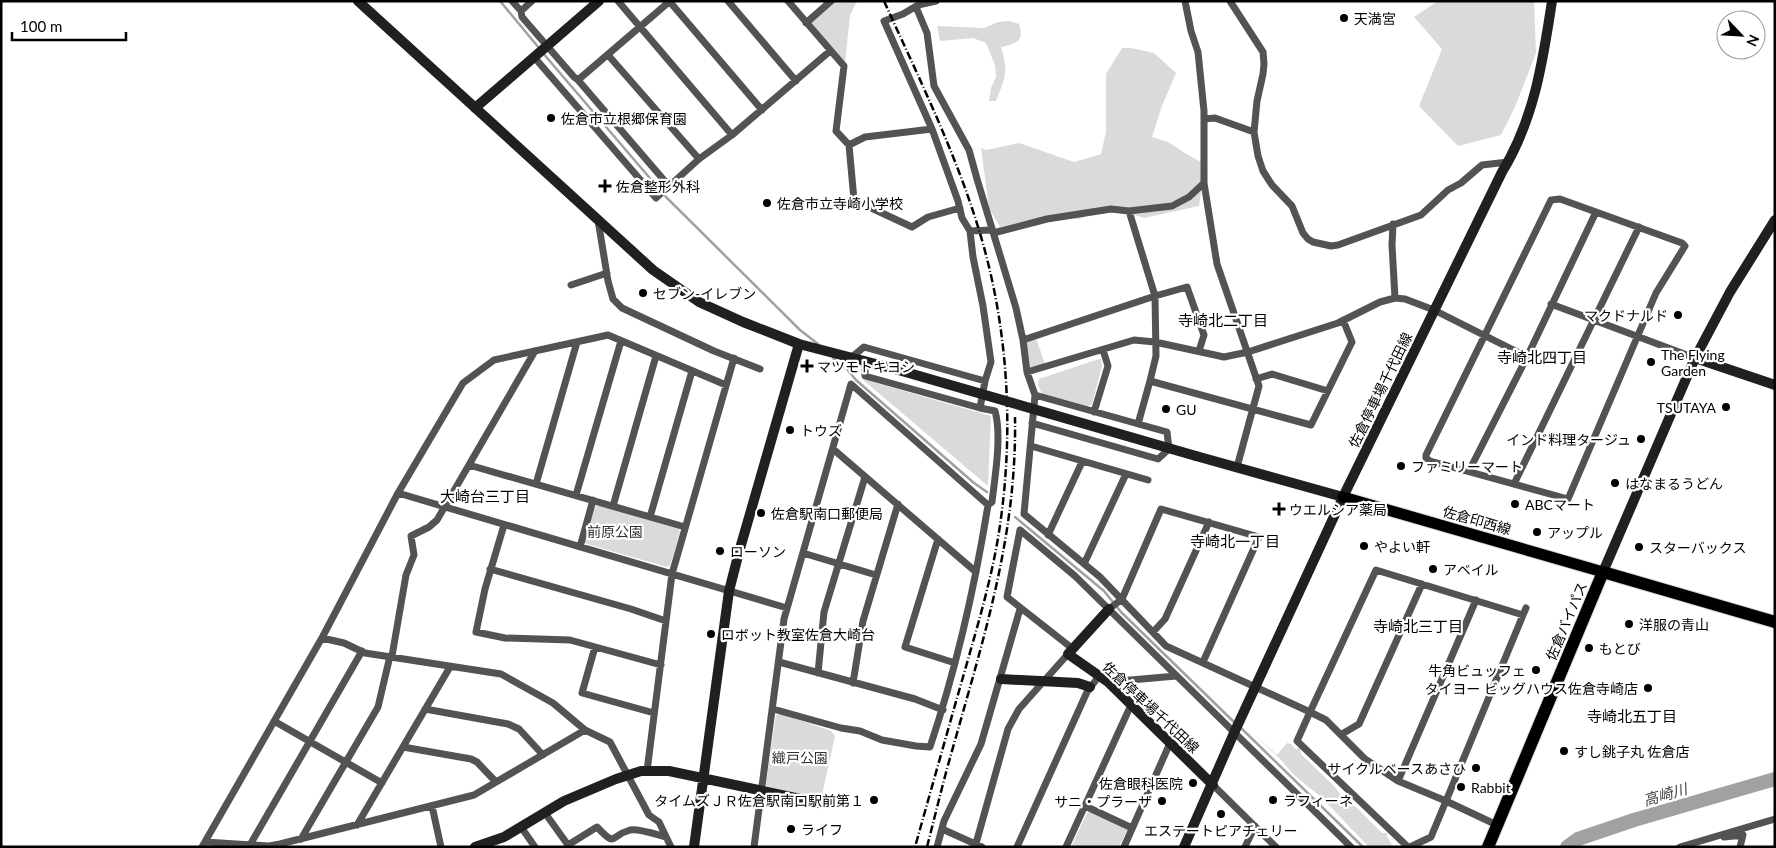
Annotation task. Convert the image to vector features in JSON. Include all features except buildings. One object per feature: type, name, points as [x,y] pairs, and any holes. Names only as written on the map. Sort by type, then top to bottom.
[{"type":"highway","name":"佐倉バイパス","points":[[1488,847],[1603,572],[1775,622]]},
{"type":"main road","name":"佐倉印西線","points":[[1343,497],[1603,572]]},
{"type":"street","points":[[358,1],[653,270],[699,302],[799,344],[852,356],[1169,449],[1343,497]]},
{"type":"street","points":[[512,1],[521,11],[522,17],[669,186]]},
{"type":"street","points":[[521,11],[532,1]]},
{"type":"street","points":[[475,108],[599,1]]},
{"type":"street","points":[[618,1],[732,135]]},
{"type":"street","points":[[578,80],[670,1],[762,110]]},
{"type":"street","points":[[728,1],[796,80]]},
{"type":"street","points":[[788,1],[844,66],[836,132],[849,145],[854,200],[912,227],[928,217],[960,208]]},
{"type":"street","points":[[806,23],[831,1]]},
{"type":"street","points":[[936,1],[916,6],[903,14],[884,21],[932,129],[962,218],[970,230],[991,362],[980,408]]},
{"type":"street","points":[[1185,1],[1191,31],[1198,52],[1204,119],[1204,183],[1217,264],[1258,386],[1237,467]]},
{"type":"street","points":[[1230,1],[1263,52],[1264,74],[1257,101],[1254,132],[1263,171],[1272,185],[1292,206],[1303,233],[1313,242],[1331,246],[1338,245],[1421,215],[1448,190],[1461,183],[1482,165],[1508,162]]},
{"type":"street","name":"佐倉停車場千代田線","points":[[1184,847],[1213,785],[1234,733],[1343,497],[1520,139],[1533,103],[1552,1]]},
{"type":"street","points":[[916,6],[927,33],[934,86],[970,150],[1016,308],[1027,372],[1035,395],[1024,514],[1084,564],[1122,599],[1166,646],[1326,720],[1365,759],[1398,781],[1497,825]]},
{"type":"street","points":[[534,57],[656,198],[830,51]]},
{"type":"street","points":[[608,55],[699,160]]},
{"type":"street","points":[[1204,119],[1215,118],[1254,132]]},
{"type":"street","points":[[849,145],[865,137],[932,129]]},
{"type":"street","points":[[970,230],[997,232],[1047,218],[1111,208],[1128,211],[1172,206],[1189,197],[1204,183]]},
{"type":"street","points":[[1560,199],[1596,212],[1682,242],[1685,246],[1656,293],[1568,499],[1430,461],[1425,458],[1551,200],[1560,199]]},
{"type":"street","points":[[1128,211],[1155,296],[1156,356],[1138,424]]},
{"type":"street","points":[[1469,471],[1596,212]]},
{"type":"street","points":[[598,220],[606,273],[613,299],[622,308],[714,351],[760,369]]},
{"type":"street","points":[[1603,572],[1696,358],[1730,292],[1775,220]]},
{"type":"street","points":[[1393,224],[1394,298]]},
{"type":"street","points":[[1514,484],[1639,227]]},
{"type":"street","points":[[570,285],[606,273]]},
{"type":"street","points":[[1023,340],[1187,287],[1204,335],[1199,351]]},
{"type":"street","points":[[1027,372],[1134,340],[1156,342],[1224,357],[1248,352],[1344,320],[1380,302],[1394,298],[1405,299],[1434,310],[1526,357]]},
{"type":"street","points":[[1551,304],[1775,385]]},
{"type":"street","points":[[1150,380],[1310,425],[1352,342],[1344,320]]},
{"type":"street","points":[[585,730],[474,795],[269,846],[203,844],[322,638],[398,494],[462,383],[494,360],[608,335],[726,385]]},
{"type":"street","points":[[576,496],[621,341]]},
{"type":"street","points":[[536,484],[577,342]]},
{"type":"street","points":[[694,847],[729,591],[799,344]]},
{"type":"street","points":[[852,356],[864,347],[985,381]]},
{"type":"street","points":[[1094,412],[1108,366],[1103,350]]},
{"type":"street","points":[[301,839],[378,707],[391,656],[406,575],[414,555],[411,536],[437,520],[535,351]]},
{"type":"street","points":[[613,506],[656,356]]},
{"type":"street","points":[[647,771],[672,574],[734,358]]},
{"type":"street","points":[[773,709],[841,728],[860,731],[882,740],[930,747],[943,710],[976,572],[988,505],[992,502],[996,470],[997,418],[995,411],[865,376],[865,360]]},
{"type":"street","points":[[650,517],[692,371]]},
{"type":"street","points":[[1256,379],[1272,374],[1328,391]]},
{"type":"street","points":[[754,847],[780,662],[784,619],[851,384],[988,505]]},
{"type":"street","points":[[1035,395],[1167,432],[1169,449]]},
{"type":"street","points":[[1032,423],[1158,459],[1169,449]]},
{"type":"street","points":[[1031,446],[1148,480]]},
{"type":"street","points":[[833,448],[976,572]]},
{"type":"street","points":[[1048,534],[1082,462]]},
{"type":"street","points":[[469,465],[686,527]]},
{"type":"street","points":[[1084,564],[1126,474]]},
{"type":"street","points":[[818,673],[824,612],[865,477]]},
{"type":"street","points":[[398,494],[787,608]]},
{"type":"street","points":[[580,547],[594,500]]},
{"type":"street","points":[[853,683],[863,620],[898,504]]},
{"type":"street","points":[[942,829],[977,846],[1008,729],[1019,709],[1109,609],[1122,599],[1162,509],[1260,536],[1202,662]]},
{"type":"street","points":[[1153,632],[1166,619],[1209,522]]},
{"type":"street","points":[[504,525],[485,588],[476,632],[505,638],[570,640],[661,665]]},
{"type":"street","points":[[1070,651],[1007,597],[1020,530],[1075,576],[1351,847]]},
{"type":"street","points":[[938,539],[905,647],[955,663]]},
{"type":"street","points":[[803,553],[876,576]]},
{"type":"street","points":[[490,569],[621,606],[666,621]]},
{"type":"street","points":[[1376,570],[1476,600],[1524,611],[1431,838],[1409,847],[1297,741],[1376,570]]},
{"type":"street","points":[[1342,734],[1359,724],[1422,584]]},
{"type":"street","points":[[1398,781],[1476,600]]},
{"type":"street","points":[[937,847],[950,807],[982,744],[1020,609]]},
{"type":"street","points":[[322,638],[344,643],[362,651],[501,674],[553,703],[585,730],[610,742],[649,815],[659,822],[671,847]]},
{"type":"street","points":[[594,647],[582,693],[654,713]]},
{"type":"street","points":[[250,845],[362,651]]},
{"type":"street","name":"佐倉停車場千代田線","points":[[1070,651],[1131,705],[1213,785]]},
{"type":"street","points":[[780,662],[915,699],[943,710]]},
{"type":"street","points":[[357,825],[450,667]]},
{"type":"street","points":[[1017,847],[1090,687],[1103,679],[1176,676]]},
{"type":"street","points":[[1000,679],[1078,683],[1090,687]]},
{"type":"street","points":[[1066,847],[1131,705]]},
{"type":"street","points":[[425,709],[508,724],[519,729],[543,755]]},
{"type":"street","points":[[274,720],[382,783]]},
{"type":"street","points":[[1124,847],[1170,743]]},
{"type":"street","points":[[403,747],[470,759],[477,762],[496,782]]},
{"type":"street","points":[[475,847],[504,837],[564,801],[627,776],[647,771],[669,771],[824,804]]},
{"type":"street","points":[[1213,785],[1276,847]]},
{"type":"street","points":[[432,806],[441,847]]},
{"type":"street","points":[[1085,806],[1132,828]]},
{"type":"street","points":[[545,813],[568,845],[597,827],[608,839],[612,840],[632,830],[666,837]]},
{"type":"street","points":[[1680,847],[1775,819]]},
{"type":"street","points":[[1245,847],[1255,826]]},
{"type":"street","points":[[521,827],[536,847]]},
{"type":"street","points":[[1716,836],[1743,835],[1740,847]]},
{"type":"green space","points":[[832,1],[857,1],[850,15],[845,63],[810,21]]},
{"type":"green space","points":[[1438,1],[1534,1],[1536,53],[1515,107],[1501,135],[1458,146],[1419,106],[1442,49],[1414,17]]},
{"type":"green space","points":[[1009,21],[1019,24],[1021,35],[1015,43],[1001,47],[1005,63],[1005,75],[996,101],[989,101],[991,88],[996,77],[995,65],[986,43],[973,38],[940,41],[937,26],[984,28],[998,22]]},
{"type":"green space","points":[[1122,48],[1154,53],[1176,73],[1162,106],[1152,137],[1168,142],[1205,164],[1199,206],[1144,218],[1111,207],[1079,219],[1044,219],[1000,227],[989,208],[981,148],[986,150],[1019,143],[1074,162],[1101,154],[1106,132],[1106,74]]},
{"type":"green space","points":[[1036,338],[1045,364],[1032,368],[1026,343]]},
{"type":"green space","points":[[1101,359],[1102,366],[1092,404],[1088,406],[1042,394],[1038,385],[1039,379]]},
{"type":"green space","points":[[862,379],[991,416],[988,486]]},
{"type":"green space","name":"前原公園","points":[[601,505],[679,529],[680,532],[670,566],[667,567],[587,544],[584,541],[594,507]]},
{"type":"green space","name":"織戸公園","points":[[782,714],[831,731],[835,736],[822,795],[817,800],[768,789],[766,785],[776,715]]},
{"type":"green space","points":[[1247,728],[1277,755],[1287,743],[1296,749],[1300,747],[1301,754],[1334,786],[1343,798],[1357,808],[1382,833],[1387,833],[1393,847],[1369,847],[1321,797],[1295,776]]},
{"type":"green space","points":[[1092,811],[1124,826],[1127,830],[1119,847],[1071,847],[1087,813]]},
{"type":"waterway","points":[[500,1],[539,48]]},
{"type":"waterway","points":[[542,52],[666,197],[800,330],[818,344]]},
{"type":"waterway","points":[[833,358],[974,483],[987,492]]},
{"type":"waterway","points":[[1015,517],[1104,591],[1121,612],[1236,724]]},
{"type":"waterway","points":[[1240,727],[1363,847]]},
{"type":"waterway","name":"高崎川","points":[[1567,847],[1578,839],[1634,820],[1775,779]]},
{"type":"railway","points":[[884,1],[959,171],[979,230],[989,265],[1002,336],[1007,409],[1005,482],[1001,518],[990,578],[915,847]]},
{"type":"railway","points":[[927,847],[997,583],[1011,502],[1015,417]]},
{"type":"place","name":"天満宮","points":[[1344,18]]},
{"type":"place","name":"佐倉市立根郷保育園","points":[[551,118]]},
{"type":"place","name":"佐倉整形外科","points":[[605,186]]},
{"type":"place","name":"佐倉市立寺崎小学校","points":[[767,203]]},
{"type":"place","name":"セブン-イレブン","points":[[643,293]]},
{"type":"place","name":"マクドナルド","points":[[1678,315]]},
{"type":"place","name":"The Flying Garden","points":[[1651,362]]},
{"type":"place","name":"マツモトキヨシ","points":[[807,366]]},
{"type":"place","name":"TSUTAYA","points":[[1726,407]]},
{"type":"place","name":"GU","points":[[1166,409]]},
{"type":"place","name":"トウズ","points":[[790,430]]},
{"type":"place","name":"インド料理タージュ","points":[[1641,439]]},
{"type":"place","name":"ファミリーマート","points":[[1401,466]]},
{"type":"place","name":"はなまるうどん","points":[[1615,483]]},
{"type":"place","name":"ABCマート","points":[[1515,504]]},
{"type":"place","name":"ウエルシア薬局","points":[[1279,509]]},
{"type":"place","name":"佐倉駅南口郵便局","points":[[761,513]]},
{"type":"place","name":"アップル","points":[[1537,532]]},
{"type":"place","name":"やよい軒","points":[[1364,546]]},
{"type":"place","name":"スターバックス","points":[[1639,547]]},
{"type":"place","name":"ローソン","points":[[720,551]]},
{"type":"place","name":"アベイル","points":[[1433,569]]},
{"type":"place","name":"洋服の青山","points":[[1629,624]]},
{"type":"place","name":"ロボット教室佐倉大崎台","points":[[711,634]]},
{"type":"place","name":"もとび","points":[[1589,648]]},
{"type":"place","name":"牛角ビュッフェ","points":[[1536,670]]},
{"type":"place","name":"タイヨー ビッグハウス佐倉寺崎店","points":[[1648,688]]},
{"type":"place","name":"すし銚子丸 佐倉店","points":[[1564,751]]},
{"type":"place","name":"サイクルベースあさひ","points":[[1476,768]]},
{"type":"place","name":"佐倉眼科医院","points":[[1193,783]]},
{"type":"place","name":"Rabbit","points":[[1461,787]]},
{"type":"place","name":"タイムズＪＲ佐倉駅南口駅前第１","points":[[874,800]]},
{"type":"place","name":"ラフィーネ","points":[[1273,800]]},
{"type":"place","name":"サニ・プラーザ","points":[[1162,801]]},
{"type":"place","name":"エステートピアチェリー","points":[[1221,814]]},
{"type":"place","name":"ライフ","points":[[791,829]]},
{"type":"district","name":"寺崎北二丁目","points":[[1223,320]]},
{"type":"district","name":"寺崎北四丁目","points":[[1542,357]]},
{"type":"district","name":"大崎台三丁目","points":[[485,496]]},
{"type":"district","name":"寺崎北一丁目","points":[[1235,541]]},
{"type":"district","name":"寺崎北三丁目","points":[[1418,626]]},
{"type":"district","name":"寺崎北五丁目","points":[[1632,716]]}]
